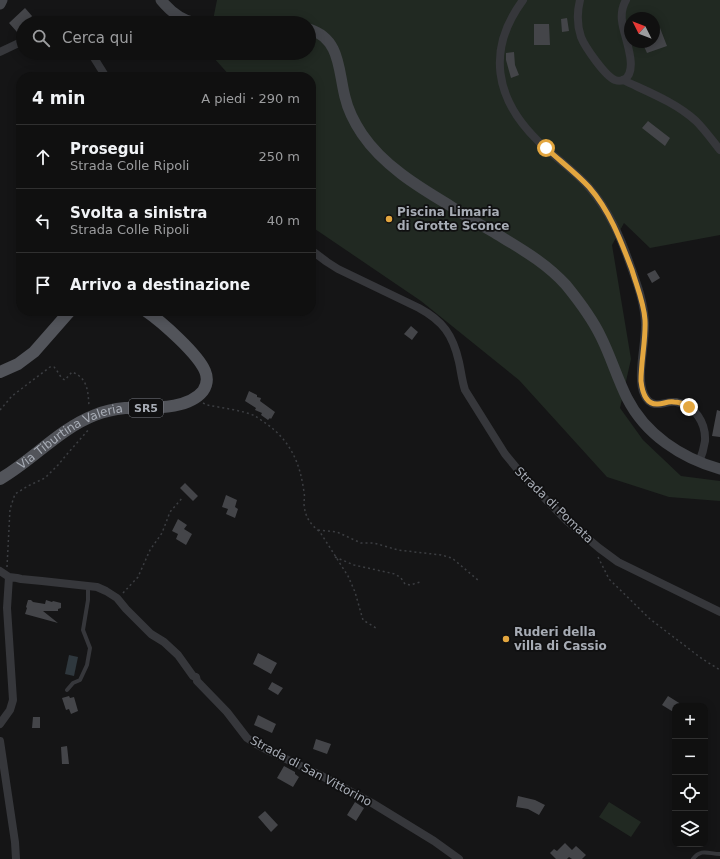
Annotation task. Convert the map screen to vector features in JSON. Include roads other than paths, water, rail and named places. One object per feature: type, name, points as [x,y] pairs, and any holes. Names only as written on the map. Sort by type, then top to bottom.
[{"type":"main road","points":[[0,372],[18,364],[34,352],[66,316]]},
{"type":"main road","name":"Via Tiburtina Valeria","points":[[0,478],[14,471],[58,436],[86,419],[103,412],[117,409],[148,408],[180,404],[193,399],[202,392],[206,386],[207,379],[201,364],[164,324],[153,316]]},
{"type":"street","points":[[0,4],[2,0]]},
{"type":"street","points":[[161,0],[179,16]]},
{"type":"street","points":[[523,0],[510,20],[500,53],[500,68],[504,90],[513,109],[527,129],[542,145],[588,186],[602,205],[615,228],[639,291],[644,309],[645,333],[641,381],[643,391],[646,399],[652,403],[681,403],[692,409],[698,416],[704,427],[705,437],[699,462]]},
{"type":"street","points":[[580,0],[578,21],[581,35],[585,45],[607,75],[615,80],[623,80],[667,101],[687,114],[703,129],[720,150]]},
{"type":"street","points":[[623,80],[629,74],[630,66],[630,55],[622,21],[622,11],[626,0]]},
{"type":"street","points":[[316,32],[321,34],[331,44],[338,60],[344,94],[350,112],[359,129],[377,153],[389,164],[424,190],[530,254],[554,272],[595,325],[603,340],[622,388],[636,413],[647,426],[678,451],[699,462],[720,469]]},
{"type":"street","points":[[0,52],[16,44]]},
{"type":"street","points":[[95,60],[103,72]]},
{"type":"street","name":"Strada di Pomata","points":[[316,253],[334,266],[419,308],[433,316],[442,324],[456,350],[462,380],[467,392],[508,457],[527,481],[562,516],[607,555],[621,564],[720,612]]},
{"type":"street","points":[[0,724],[10,710],[13,700],[5,575]]},
{"type":"street","name":"Strada di San Vittorino","points":[[5,575],[21,579],[97,587],[114,596],[151,634],[164,642],[178,655],[193,676],[196,677],[197,681],[227,712],[247,738],[269,751],[320,775],[372,803],[434,841],[459,859]]},
{"type":"street","points":[[0,741],[15,842],[16,859]]},
{"type":"lane","points":[[68,690],[73,683],[80,680],[87,665],[90,648],[83,630],[88,600],[88,587]]},
{"type":"lane","points":[[693,859],[702,852],[720,854]]},
{"type":"place","name":"Piscina Limaria di Grotte Sconce","points":[[389,219]]},
{"type":"place","name":"Ruderi della villa di Cassio","points":[[506,639]]}]
